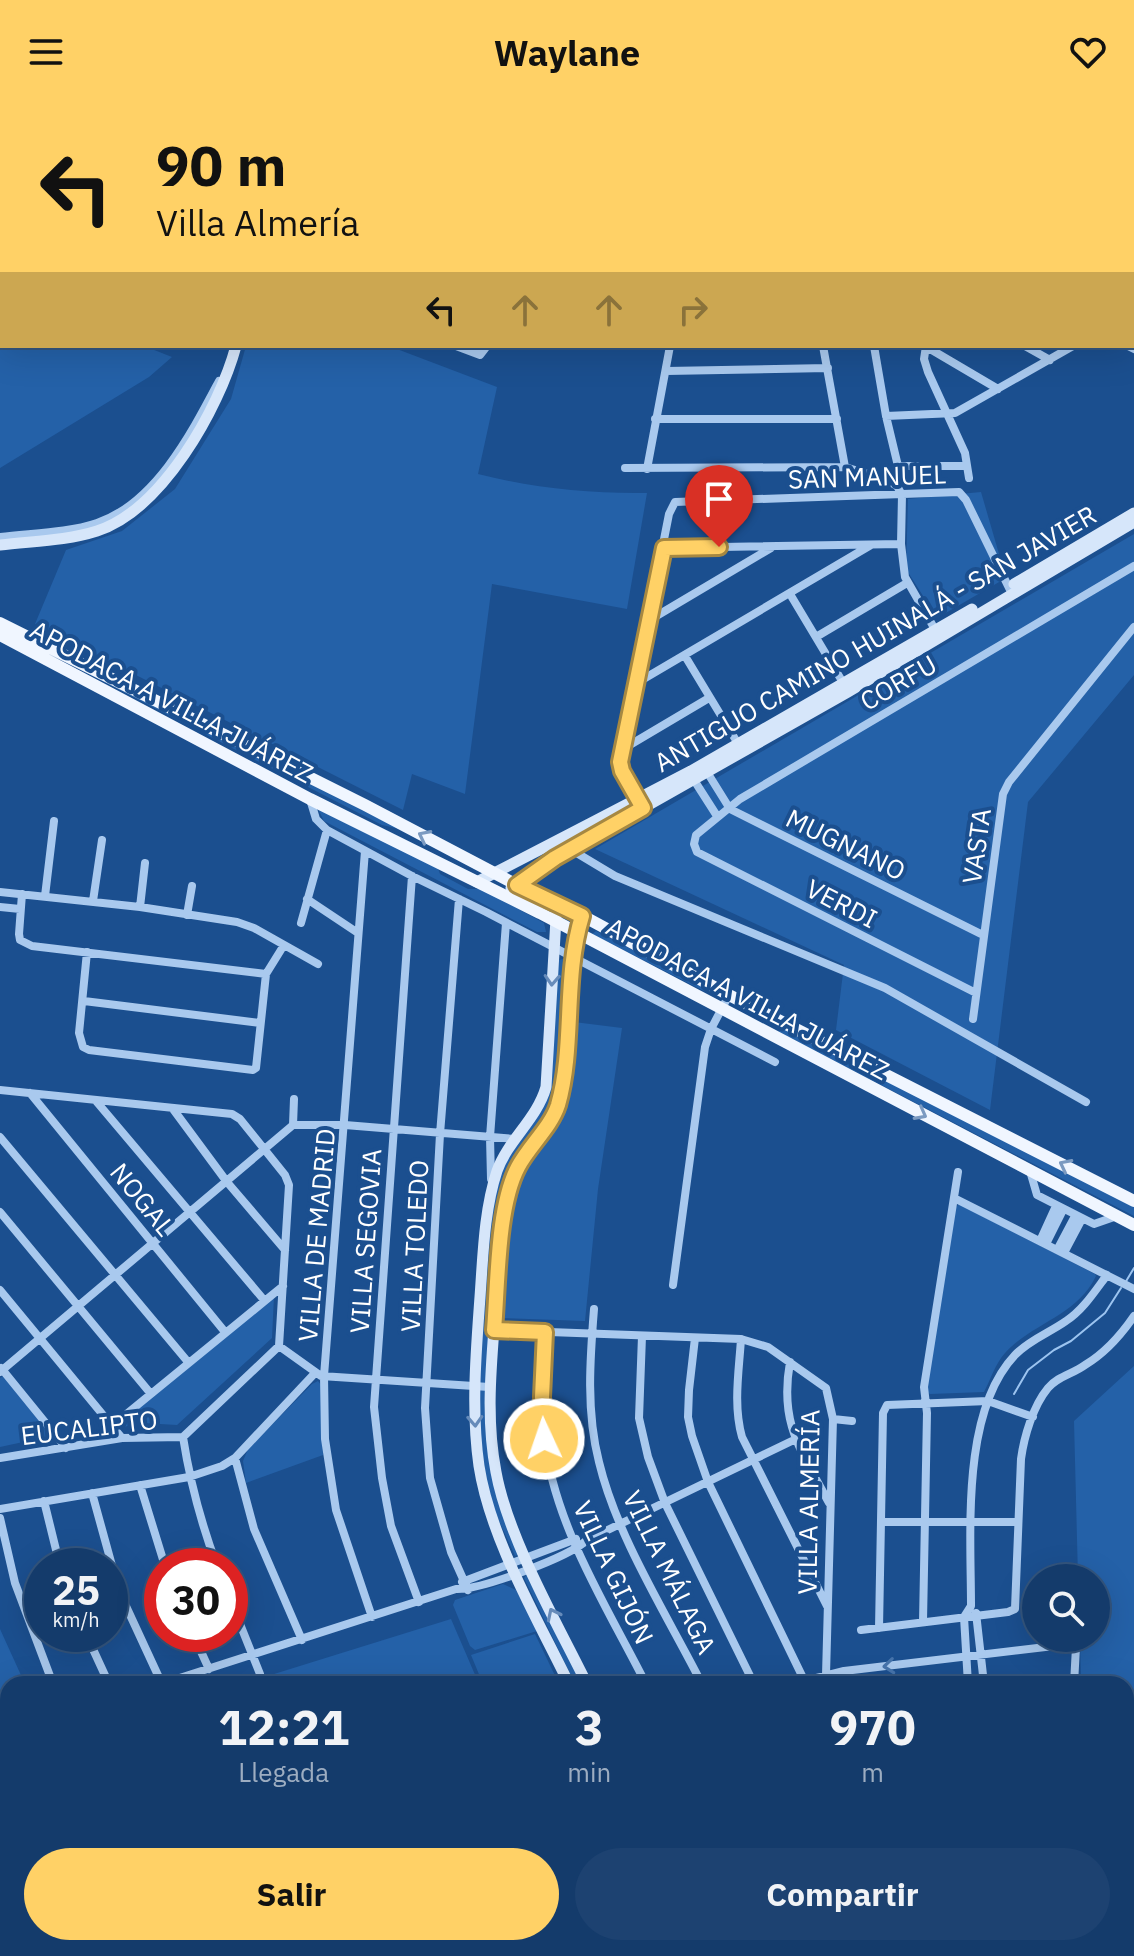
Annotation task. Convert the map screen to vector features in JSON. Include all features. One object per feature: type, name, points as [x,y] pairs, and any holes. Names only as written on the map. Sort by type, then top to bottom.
[{"type":"main road","name":"APODACA A VILLA JUÁREZ","points":[[0,623],[493,873],[557,902],[729,995],[1134,1201]]},
{"type":"main road","name":"APODACA A VILLA JUÁREZ","points":[[0,635],[310,799],[555,921],[1134,1225]]},
{"type":"main road","points":[[229,756],[237,741]]},
{"type":"street","points":[[0,537],[71,530],[97,523],[124,510],[160,477],[218,383],[232,348]]},
{"type":"street","points":[[0,545],[96,531],[121,520],[147,501],[164,484],[193,439],[223,384],[232,348]]},
{"type":"street","points":[[461,348],[480,355],[486,348]]},
{"type":"street","points":[[647,469],[670,348]]},
{"type":"street","points":[[823,348],[845,467]]},
{"type":"street","points":[[874,348],[898,466],[967,466]]},
{"type":"street","points":[[926,348],[924,359],[928,372],[965,453],[969,478]]},
{"type":"street","points":[[929,348],[998,389]]},
{"type":"street","points":[[1029,348],[1050,360]]},
{"type":"street","points":[[886,416],[947,415],[961,411],[1070,348]]},
{"type":"street","points":[[666,371],[828,368]]},
{"type":"street","points":[[655,419],[837,419]]},
{"type":"street","points":[[625,468],[845,467],[885,479],[897,486],[902,495],[901,544],[907,583],[938,634]]},
{"type":"street","name":"SAN MANUEL","points":[[664,548],[669,514],[673,504],[679,501],[959,492],[966,500],[1011,591]]},
{"type":"street","name":"ANTIGUO CAMINO HUINALÁ - SAN JAVIER","points":[[1011,591],[1134,513]]},
{"type":"street","points":[[501,894],[570,849],[613,826],[641,804],[694,780],[740,748],[1134,522]]},
{"type":"street","points":[[641,804],[620,766],[664,548],[901,544]]},
{"type":"street","points":[[635,684],[871,545]]},
{"type":"street","points":[[648,621],[774,546]]},
{"type":"street","name":"CORFU","points":[[694,844],[696,835],[753,790],[1134,566]]},
{"type":"street","points":[[816,637],[907,583]]},
{"type":"street","points":[[790,594],[846,688]]},
{"type":"street","name":"VASTA","points":[[973,1019],[1003,794],[1009,782],[1134,627]]},
{"type":"street","points":[[685,656],[740,748]]},
{"type":"street","points":[[623,749],[709,698]]},
{"type":"street","name":"ANTIGUO CAMINO HUINALÁ - SAN JAVIER","points":[[477,882],[595,821],[641,804],[740,748]]},
{"type":"street","points":[[707,772],[729,807]]},
{"type":"street","points":[[694,780],[717,816]]},
{"type":"street","points":[[310,799],[317,822],[327,830],[775,1062]]},
{"type":"street","name":"MUGNANO","points":[[729,807],[983,935]]},
{"type":"street","points":[[45,896],[54,821]]},
{"type":"street","points":[[595,821],[613,826]]},
{"type":"street","points":[[301,923],[327,830]]},
{"type":"street","points":[[558,839],[615,876],[860,976],[1086,1102]]},
{"type":"street","points":[[93,901],[102,840]]},
{"type":"street","name":"VERDI","points":[[694,844],[697,852],[976,993]]},
{"type":"street","name":"VILLA DE MADRID","points":[[365,851],[345,1125],[320,1374],[325,1439],[336,1510],[372,1617]]},
{"type":"street","points":[[140,907],[145,863]]},
{"type":"street","name":"VILLA SEGOVIA","points":[[412,876],[375,1379],[378,1444],[387,1509],[396,1543],[419,1602]]},
{"type":"street","points":[[187,915],[192,886]]},
{"type":"street","points":[[0,892],[93,901],[237,922],[254,928],[318,964]]},
{"type":"street","points":[[22,894],[20,940],[32,946],[266,974]]},
{"type":"street","points":[[307,899],[358,933]]},
{"type":"street","name":"VILLA TOLEDO","points":[[459,899],[440,1134],[425,1383],[425,1439],[430,1478],[451,1552],[466,1585]]},
{"type":"street","points":[[491,1192],[500,1164],[539,1105],[546,1087],[557,902]]},
{"type":"street","points":[[0,907],[20,909]]},
{"type":"street","points":[[582,916],[572,956],[563,1077],[556,1110],[518,1166],[508,1195],[489,1387],[496,1474],[505,1505],[583,1676]]},
{"type":"street","points":[[506,923],[490,1137],[491,1192],[474,1386],[479,1468],[487,1502],[513,1568],[565,1676]]},
{"type":"street","points":[[87,952],[81,1042],[89,1050],[253,1070],[256,1068],[266,974],[284,945]]},
{"type":"street","points":[[673,1285],[705,1047],[729,995]]},
{"type":"street","points":[[84,1001],[260,1023]]},
{"type":"street","points":[[547,1075],[563,1077]]},
{"type":"street","points":[[0,1090],[237,1116],[289,1183],[279,1346],[320,1374],[489,1387]]},
{"type":"street","name":"NOGAL","points":[[30,1092],[225,1332]]},
{"type":"street","points":[[293,1125],[294,1099]]},
{"type":"street","points":[[96,1101],[264,1300]]},
{"type":"street","points":[[173,1109],[227,1182],[285,1250]]},
{"type":"street","points":[[66,1448],[1,1370],[293,1125],[345,1125],[515,1139]]},
{"type":"street","points":[[0,1137],[188,1362]]},
{"type":"street","points":[[1030,1171],[1037,1195],[1078,1218],[1094,1224],[1117,1216]]},
{"type":"street","points":[[923,1622],[924,1387],[958,1172]]},
{"type":"street","points":[[491,1192],[508,1195]]},
{"type":"street","points":[[954,1198],[1134,1289]]},
{"type":"street","points":[[1043,1243],[1060,1208]]},
{"type":"street","points":[[0,1212],[151,1394]]},
{"type":"street","points":[[1060,1252],[1078,1218]]},
{"type":"street","points":[[967,1676],[964,1617],[971,1606],[973,1457],[988,1401],[1002,1372],[1017,1353],[1076,1313],[1107,1275]]},
{"type":"street","points":[[113,1425],[283,1286]]},
{"type":"street","points":[[0,1290],[122,1438]]},
{"type":"street","name":"VILLA MÁLAGA","points":[[594,1309],[590,1404],[599,1463],[620,1524],[698,1676]]},
{"type":"street","points":[[861,1630],[1008,1612],[1016,1607],[1017,1522],[1023,1444],[1033,1417],[1046,1390],[1057,1380],[1094,1359],[1118,1338],[1134,1316]]},
{"type":"street","name":"VILLA ALMERÍA","points":[[494,1330],[741,1339],[758,1342],[826,1388],[833,1419],[826,1675]]},
{"type":"street","name":"VILLA GIJÓN","points":[[545,1332],[542,1397],[544,1439],[552,1482],[572,1539],[642,1676]]},
{"type":"street","points":[[642,1336],[639,1418],[648,1457],[665,1503],[750,1676]]},
{"type":"street","points":[[695,1338],[688,1417],[692,1436],[708,1482],[803,1676]]},
{"type":"street","points":[[741,1339],[737,1420],[751,1460],[827,1607]]},
{"type":"street","name":"EUCALIPTO","points":[[0,1458],[122,1438],[183,1437],[279,1346]]},
{"type":"street","points":[[790,1362],[785,1401],[796,1439],[830,1506]]},
{"type":"street","points":[[0,1509],[189,1477],[222,1466],[235,1458],[320,1374]]},
{"type":"street","points":[[879,1628],[884,1408],[891,1403],[988,1401],[1033,1417]]},
{"type":"street","points":[[833,1419],[852,1421]]},
{"type":"street","points":[[183,1437],[189,1477],[211,1548]]},
{"type":"street","points":[[187,1676],[419,1602],[529,1562],[577,1549],[587,1540],[796,1439]]},
{"type":"street","points":[[235,1458],[254,1529],[302,1640]]},
{"type":"street","points":[[140,1485],[159,1548]]},
{"type":"street","points":[[92,1493],[119,1591],[158,1676]]},
{"type":"street","points":[[44,1501],[56,1548]]},
{"type":"street","points":[[0,1518],[19,1597],[50,1676]]},
{"type":"street","points":[[881,1522],[1017,1522]]},
{"type":"street","points":[[529,1562],[572,1539],[587,1540]]},
{"type":"street","points":[[971,1606],[977,1615],[983,1676]]},
{"type":"street","points":[[248,1643],[260,1674]]},
{"type":"street","points":[[823,1676],[1074,1644],[1074,1676]]},
{"type":"street","points":[[94,1652],[105,1676]]},
{"type":"street","points":[[201,1652],[209,1669]]},
{"type":"shaded area","points":[[0,348],[149,348],[172,357],[149,377],[0,468]]},
{"type":"shaded area","points":[[245,348],[394,348],[497,387],[478,474],[562,489],[647,493],[627,609],[492,584],[465,794],[412,774],[403,810],[35,624],[66,550],[122,531],[175,489],[231,399]]},
{"type":"shaded area","points":[[981,492],[1006,578],[937,618],[906,569],[908,499]]},
{"type":"shaded area","points":[[1134,534],[1134,675],[1028,802],[990,1110],[836,1030],[844,965],[595,849]]},
{"type":"shaded area","points":[[65,662],[400,829],[382,825]]},
{"type":"shaded area","points":[[318,809],[437,866],[440,874],[468,889],[481,889],[544,923],[546,932],[537,932],[324,821]]},
{"type":"shaded area","points":[[596,931],[706,988],[704,991],[592,934]]},
{"type":"shaded area","points":[[559,960],[567,963],[555,1095],[543,1123],[506,1181],[500,1204],[486,1419],[520,1554],[515,1556],[495,1512],[485,1478],[477,1399],[491,1218],[496,1186],[504,1165],[541,1110]]},
{"type":"shaded area","points":[[574,1022],[622,1028],[598,1189],[585,1321],[500,1318],[514,1185],[546,1130]]},
{"type":"shaded area","points":[[782,1024],[1134,1205],[1134,1216],[779,1032]]},
{"type":"shaded area","points":[[959,1204],[1096,1276],[1078,1301],[1005,1353],[984,1392],[930,1394],[926,1391],[955,1208]]},
{"type":"shaded area","points":[[274,1296],[272,1338],[177,1425],[143,1423],[123,1427],[120,1423]]},
{"type":"shaded area","points":[[1134,1366],[1134,1676],[1081,1676],[1080,1652],[1110,1652],[1110,1564],[1078,1564],[1074,1421]]},
{"type":"shaded area","points":[[3,1376],[51,1436],[0,1447],[0,1378]]},
{"type":"shaded area","points":[[318,1381],[321,1385],[323,1455],[246,1483],[243,1461],[248,1449]]},
{"type":"shaded area","points":[[527,1574],[579,1676],[571,1676],[524,1578]]},
{"type":"shaded area","points":[[503,1584],[516,1590],[537,1631],[475,1650],[470,1646],[453,1605],[455,1600]]},
{"type":"shaded area","points":[[451,1619],[476,1676],[268,1676]]},
{"type":"shaded area","points":[[0,1629],[21,1676],[0,1676]]},
{"type":"shaded area","points":[[535,1634],[555,1676],[480,1676],[471,1655]]},
{"type":"waterway","points":[[1125,1283],[1134,1268]]},
{"type":"waterway","points":[[1014,1394],[1028,1370],[1105,1313],[1121,1288]]},
{"type":"route","points":[[544,1439],[545,1332],[494,1330],[500,1252],[509,1191],[518,1166],[558,1104],[563,1077],[572,956],[582,916],[517,885],[555,858],[643,808],[620,762],[664,548],[719,547]]}]
